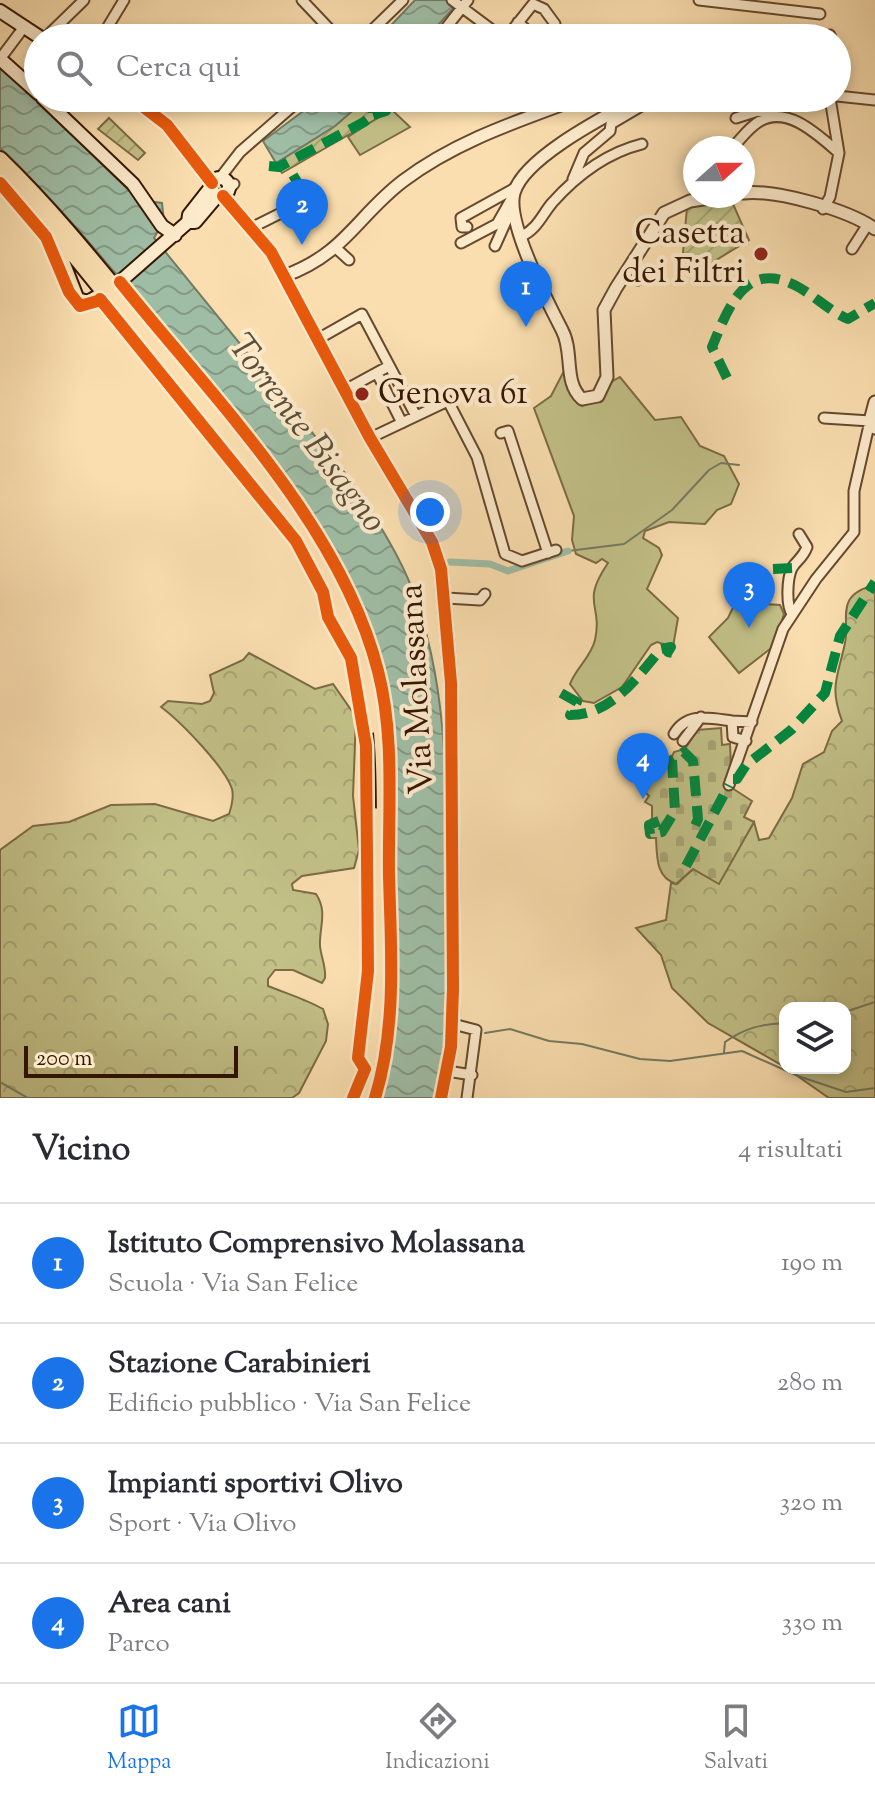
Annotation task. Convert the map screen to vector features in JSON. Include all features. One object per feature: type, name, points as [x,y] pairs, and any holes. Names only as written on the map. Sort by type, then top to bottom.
[{"type":"main road","points":[[0,11],[24,27]]},
{"type":"main road","points":[[0,59],[24,80]]},
{"type":"main road","points":[[57,112],[133,184],[169,240]]},
{"type":"main road","name":"Via Molassana","points":[[150,112],[167,125],[222,186],[253,227],[284,276],[370,438],[435,550],[446,598],[452,723],[453,1024],[441,1098]]},
{"type":"main road","points":[[0,159],[54,214],[310,530],[337,579],[366,655],[381,728],[386,990],[380,1055],[369,1098]]},
{"type":"main road","points":[[0,174],[113,288],[300,534],[316,562],[358,659],[368,702],[373,756],[376,990],[370,1053],[358,1098]]},
{"type":"main road","points":[[46,221],[77,300],[88,303],[113,288],[169,240],[188,222],[189,215],[222,186]]},
{"type":"street","points":[[109,24],[124,0]]},
{"type":"street","points":[[302,0],[325,24]]},
{"type":"street","points":[[452,0],[465,4],[488,24]]},
{"type":"street","points":[[699,0],[820,14]]},
{"type":"street","points":[[57,24],[79,1]]},
{"type":"street","points":[[376,24],[397,1]]},
{"type":"street","points":[[449,24],[465,4]]},
{"type":"street","points":[[518,22],[533,4],[544,9],[555,24]]},
{"type":"street","points":[[0,59],[24,27]]},
{"type":"street","points":[[851,97],[875,100]]},
{"type":"street","points":[[222,186],[238,154],[286,112]]},
{"type":"street","points":[[284,276],[337,249],[386,196],[432,161],[479,135],[542,112]]},
{"type":"street","points":[[461,243],[497,224],[530,171],[574,133],[613,112]]},
{"type":"street","points":[[522,236],[535,227],[578,173],[584,153],[610,131],[611,124],[631,112]]},
{"type":"street","points":[[736,118],[755,112]]},
{"type":"street","points":[[761,112],[798,122],[839,153]]},
{"type":"street","points":[[823,209],[830,197],[839,153],[832,112]]},
{"type":"street","points":[[744,136],[755,124],[773,116]]},
{"type":"street","points":[[567,186],[601,160],[642,144]]},
{"type":"street","points":[[253,227],[301,203],[304,193]]},
{"type":"street","points":[[755,193],[767,193],[823,209],[871,227],[852,249]]},
{"type":"street","points":[[467,227],[462,227],[461,218],[515,196]]},
{"type":"street","points":[[515,196],[522,236],[538,283],[567,339],[574,388],[586,400],[598,396],[606,385],[604,310],[634,259],[669,210],[683,204]]},
{"type":"street","points":[[495,246],[515,196]]},
{"type":"street","points":[[337,249],[349,260]]},
{"type":"street","points":[[634,259],[638,280]]},
{"type":"street","points":[[318,339],[362,314],[416,416]]},
{"type":"street","points":[[345,390],[389,366]]},
{"type":"street","points":[[377,373],[402,423]]},
{"type":"street","points":[[370,438],[449,402],[477,457],[505,554],[522,561],[552,552],[508,431],[501,433]]},
{"type":"street","points":[[729,785],[792,614],[854,532],[854,491],[875,402]]},
{"type":"street","points":[[824,418],[872,425]]},
{"type":"street","points":[[792,614],[787,606],[792,570],[803,558],[807,547],[799,534]]},
{"type":"street","points":[[446,598],[480,600],[485,594]]},
{"type":"street","points":[[674,734],[685,721],[701,717],[752,722]]},
{"type":"street","points":[[683,741],[701,717]]},
{"type":"street","points":[[732,721],[733,737],[746,741]]},
{"type":"street","points":[[453,1024],[476,1030],[467,1098]]},
{"type":"street","points":[[447,1071],[472,1075]]},
{"type":"green space","points":[[351,112],[386,112],[282,173],[276,163],[335,126]]},
{"type":"green space","points":[[386,112],[394,112],[410,127],[360,155],[348,137]]},
{"type":"green space","points":[[109,118],[145,153],[138,160],[98,129]]},
{"type":"green space","points":[[687,208],[735,208],[749,240],[708,265],[683,253]]},
{"type":"green space","points":[[565,369],[582,406],[602,400],[611,382],[620,377],[655,420],[681,417],[700,446],[724,456],[739,484],[731,504],[717,510],[705,524],[669,522],[645,531],[643,538],[659,548],[662,555],[647,589],[678,618],[673,647],[657,642],[651,645],[622,687],[594,703],[583,701],[570,684],[595,640],[595,587],[608,563],[602,559],[596,563],[576,554],[572,540],[574,516],[534,408],[551,396]]},
{"type":"green space","points":[[875,585],[875,1098],[829,1098],[795,1074],[851,1074],[851,1002],[779,1002],[779,1064],[708,1023],[672,988],[661,955],[636,928],[666,920],[671,883],[677,884],[693,869],[718,883],[754,822],[759,840],[769,838],[792,798],[803,764],[824,752],[832,731],[842,721],[835,690],[845,643],[846,608],[862,589]]},
{"type":"green space","points":[[741,591],[759,591],[765,604],[780,605],[784,614],[774,646],[739,673],[709,637],[728,618]]},
{"type":"green space","points":[[249,653],[315,689],[333,684],[356,717],[353,796],[359,850],[354,868],[302,876],[292,884],[293,890],[316,894],[320,901],[320,946],[325,978],[322,983],[293,970],[275,970],[268,979],[268,986],[323,1009],[328,1024],[326,1041],[299,1093],[292,1098],[0,1098],[0,850],[33,826],[69,822],[111,805],[155,804],[213,821],[229,814],[233,795],[228,780],[201,745],[161,707],[168,701],[202,704],[210,701],[214,693],[210,675],[243,660]]},
{"type":"green space","points":[[721,728],[722,745],[730,744],[732,788],[752,801],[744,817],[754,822],[719,884],[693,869],[676,884],[661,872],[656,838],[650,838],[645,827],[652,818],[652,806],[645,802],[649,796],[645,792],[644,775],[654,764],[669,763],[674,752],[685,749],[697,730]]},
{"type":"water","points":[[415,0],[461,0],[439,24],[392,24]]},
{"type":"water","name":"Torrente Bisagno","points":[[0,66],[24,89],[24,112],[48,112],[139,200],[162,203],[164,221],[154,238],[350,479],[407,576],[434,666],[444,743],[447,998],[444,1048],[435,1098],[376,1098],[386,1049],[390,1000],[389,764],[383,697],[376,664],[353,595],[317,527],[271,465],[103,258],[0,148]]},
{"type":"water","points":[[302,112],[351,112],[335,126],[276,163],[263,141]]},
{"type":"waterway","points":[[568,551],[624,544],[672,510],[709,470],[721,463],[739,465]]},
{"type":"waterway","points":[[450,562],[490,564],[508,571],[568,551]]},
{"type":"waterway","points":[[851,1010],[875,1002]]},
{"type":"waterway","points":[[724,1052],[725,1042],[739,1033],[779,1024]]},
{"type":"waterway","points":[[485,1033],[510,1029],[549,1041],[582,1044],[640,1059],[670,1061],[742,1051],[798,1076],[846,1092],[875,1088]]},
{"type":"waterway","points":[[0,1082],[28,1098]]},
{"type":"marked path","points":[[269,166],[279,167],[364,122],[373,112]]},
{"type":"marked path","points":[[373,115],[383,112]]},
{"type":"marked path","points":[[293,175],[304,193]]},
{"type":"marked path","points":[[727,378],[712,347],[733,302],[753,282],[766,278],[781,280],[800,288],[848,319],[875,303]]},
{"type":"marked path","points":[[773,569],[792,568]]},
{"type":"marked path","points":[[733,779],[737,779],[746,765],[791,730],[825,693],[840,636],[875,582]]},
{"type":"marked path","points":[[561,693],[577,702],[570,715],[585,713],[623,692],[661,649],[671,647],[668,652],[682,655]]},
{"type":"marked path","points":[[659,821],[649,825],[650,834],[662,832],[675,811],[672,760],[684,752],[693,761],[698,819],[695,826],[704,832]]},
{"type":"marked path","points":[[686,866],[729,785]]},
{"type":"cycle path","points":[[150,112],[167,125],[212,183]]},
{"type":"cycle path","points":[[0,183],[46,237],[69,292],[80,306],[101,300]]},
{"type":"cycle path","points":[[223,196],[271,252],[370,438],[432,542],[441,569],[451,683],[453,989],[451,1047],[441,1098]]},
{"type":"cycle path","points":[[120,282],[233,418],[305,515],[335,565],[360,617],[378,671],[389,747],[391,960],[387,1044],[375,1098]]},
{"type":"cycle path","points":[[100,299],[296,541],[323,592],[328,617],[351,658],[366,746],[368,971],[358,1058],[365,1069],[353,1098]]},
{"type":"place","name":"Stazione Carabinieri","points":[[302,245]]},
{"type":"place","name":"Casetta dei Filtri","points":[[761,254]]},
{"type":"place","name":"Istituto Comprensivo Molassana","points":[[526,327]]},
{"type":"place","name":"Genova 61","points":[[362,394]]},
{"type":"place","name":"Impianti sportivi Olivo","points":[[749,628]]},
{"type":"place","name":"Area cani","points":[[643,799]]}]
